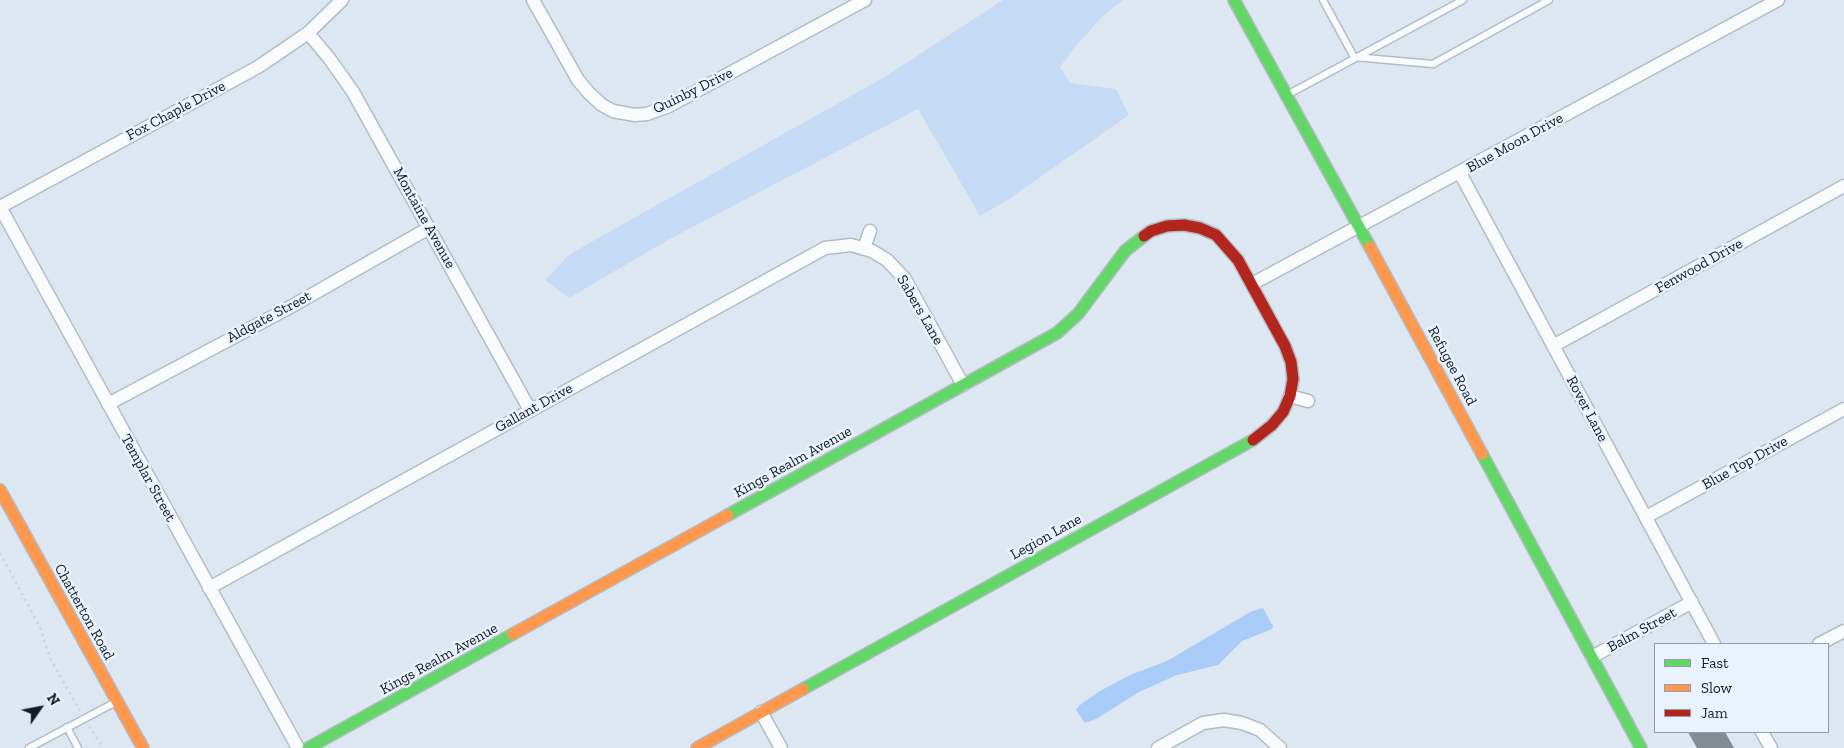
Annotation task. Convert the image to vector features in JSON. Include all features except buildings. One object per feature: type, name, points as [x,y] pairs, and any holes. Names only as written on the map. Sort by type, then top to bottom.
[{"type":"street","name":"Fox Chaple Drive","points":[[0,207],[258,67],[308,34],[342,0]]},
{"type":"street","name":"Quinby Drive","points":[[533,0],[578,80],[589,93],[602,105],[613,111],[635,115],[669,106],[865,0]]},
{"type":"street","name":"Refugee Road","points":[[1234,0],[1359,226],[1640,748]]},
{"type":"street","name":"Blue Moon Drive","points":[[1252,284],[1460,174],[1778,0]]},
{"type":"street","name":"Montaine Avenue","points":[[308,34],[329,58],[353,92],[530,410]]},
{"type":"street","name":"Rover Lane","points":[[1460,174],[1713,643]]},
{"type":"street","name":"Fenwood Drive","points":[[1553,346],[1844,186]]},
{"type":"street","name":"Templar Street","points":[[0,207],[298,748]]},
{"type":"street","name":"Kings Realm Avenue","points":[[308,748],[1057,333],[1078,314],[1125,252],[1151,231],[1167,226],[1184,225],[1200,228],[1216,235],[1238,260],[1252,284]]},
{"type":"street","name":"Aldgate Street","points":[[108,404],[285,310],[429,228]]},
{"type":"street","points":[[864,248],[870,231]]},
{"type":"street","name":"Gallant Drive","points":[[209,588],[813,254],[838,245],[864,248]]},
{"type":"street","name":"Sabers Lane","points":[[864,248],[887,260],[904,279],[963,385]]},
{"type":"street","name":"Legion Lane","points":[[697,748],[1258,437],[1283,412],[1290,396],[1293,379],[1291,362],[1285,346],[1252,284]]},
{"type":"street","points":[[1290,396],[1308,401]]},
{"type":"street","name":"Blue Top Drive","points":[[1646,517],[1844,409]]},
{"type":"street","name":"Chatterton Road","points":[[0,490],[5,510],[143,748]]},
{"type":"street","name":"Balm Street","points":[[1592,657],[1692,602]]},
{"type":"street","points":[[1821,643],[1844,631]]},
{"type":"street","points":[[761,712],[781,748]]},
{"type":"street","points":[[1158,748],[1209,722],[1233,721],[1252,727],[1269,736],[1280,748]]},
{"type":"street","points":[[1762,733],[1770,748]]},
{"type":"lane","points":[[1323,0],[1354,58]]},
{"type":"lane","points":[[1286,96],[1463,0]]},
{"type":"lane","points":[[1354,58],[1433,64],[1549,0]]},
{"type":"lane","points":[[29,748],[117,702]]},
{"type":"lane","points":[[67,727],[78,748]]},
{"type":"path","points":[[0,553],[40,628],[50,658],[84,719],[103,748]]},
{"type":"shaded area","points":[[1003,0],[1123,0],[1104,15],[1078,43],[1060,67],[1070,83],[1116,89],[1129,115],[1009,199],[980,216],[918,109],[668,240],[569,298],[545,280],[570,254],[883,78]]},
{"type":"shaded area","points":[[1263,608],[1273,626],[1272,629],[1242,641],[1218,665],[1177,675],[1139,692],[1096,719],[1085,723],[1076,710],[1100,691],[1130,675],[1167,661],[1250,612]]},
{"type":"traffic: fast","points":[[1234,0],[1370,247]]},
{"type":"traffic: fast","points":[[728,515],[1057,333],[1078,314],[1125,251],[1144,236]]},
{"type":"traffic: fast","points":[[803,689],[1253,440]]},
{"type":"traffic: fast","points":[[1482,454],[1641,748]]},
{"type":"traffic: fast","points":[[308,748],[513,634]]},
{"type":"traffic: slow","points":[[1370,247],[1482,454]]},
{"type":"traffic: slow","points":[[0,490],[143,748]]},
{"type":"traffic: slow","points":[[513,634],[728,515]]},
{"type":"traffic: slow","points":[[697,748],[803,689]]},
{"type":"traffic: jam","points":[[1144,236],[1151,231],[1167,226],[1184,225],[1200,228],[1216,235],[1238,260],[1285,346],[1291,362],[1293,379],[1290,396],[1283,412],[1272,425],[1253,440]]}]
